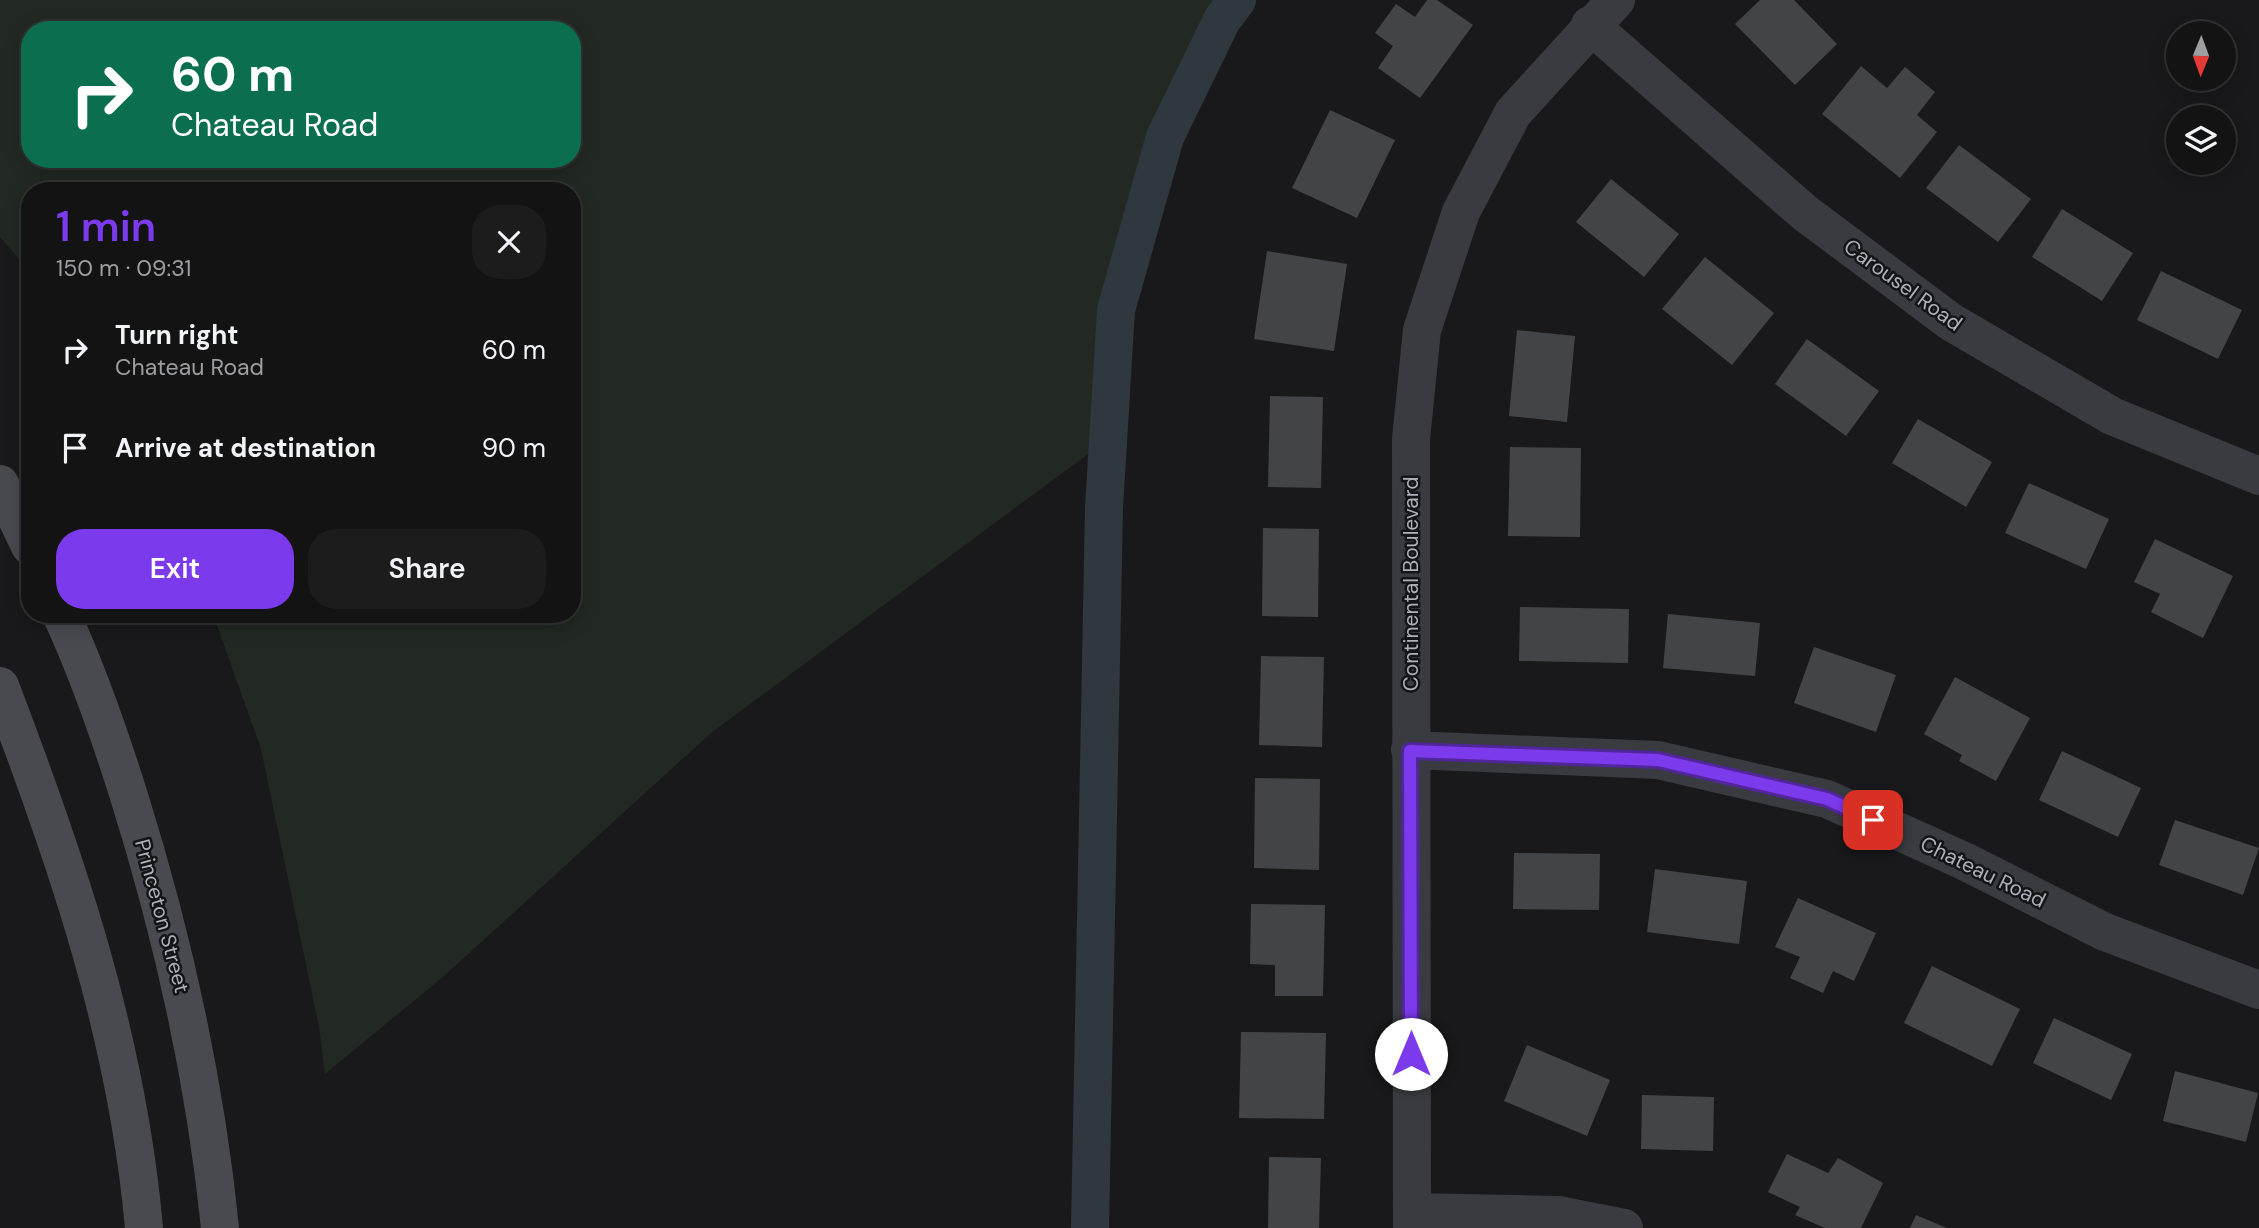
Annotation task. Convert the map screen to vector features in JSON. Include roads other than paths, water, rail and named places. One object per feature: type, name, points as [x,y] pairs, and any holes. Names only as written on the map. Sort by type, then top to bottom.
[{"type":"main road","points":[[0,484],[21,528]]},
{"type":"main road","name":"Princeton Street","points":[[64,623],[116,756],[158,888],[190,1022],[213,1160],[220,1228]]},
{"type":"main road","points":[[0,686],[46,807],[84,921],[119,1062],[144,1228]]},
{"type":"street","name":"Carousel Road","points":[[1603,13],[1805,214],[1951,321],[2112,416],[2259,477]]},
{"type":"street","name":"Continental Boulevard","points":[[1412,1220],[1411,439],[1422,330],[1461,212],[1513,113],[1603,13]]},
{"type":"street","name":"Chateau Road","points":[[1410,751],[1658,760],[1827,799],[1964,861],[2105,932],[2259,990]]},
{"type":"street","points":[[1412,1220],[1558,1214],[1625,1228]]},
{"type":"waterway","points":[[1090,1228],[1104,507],[1116,310],[1165,137],[1222,20],[1237,0]]}]
